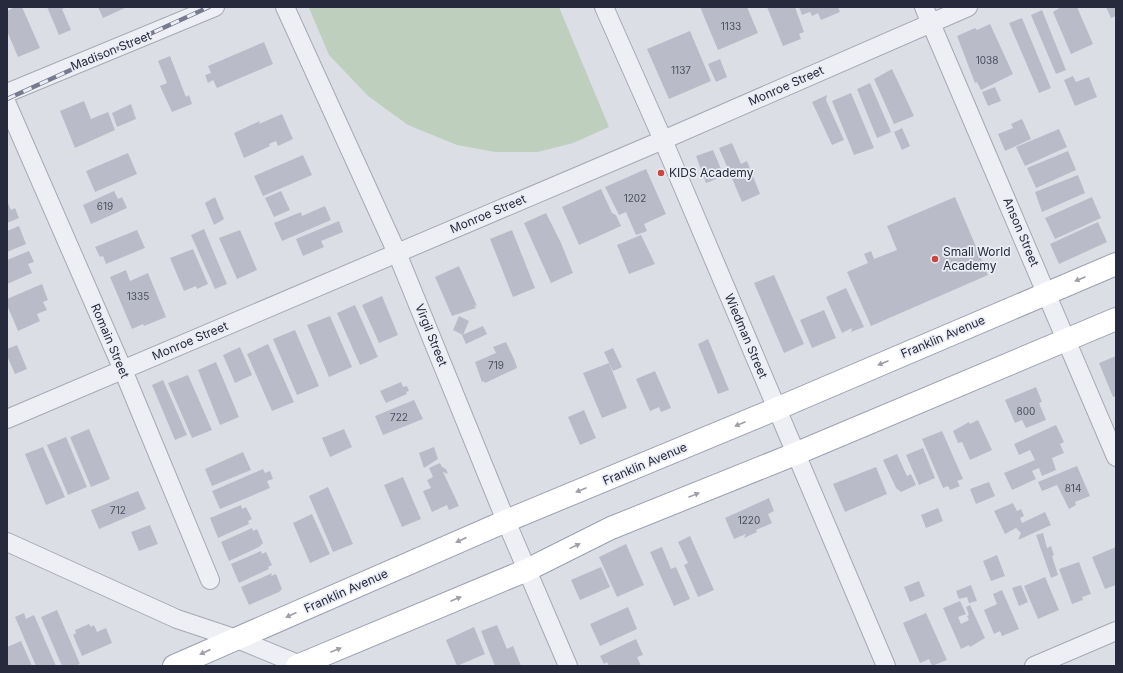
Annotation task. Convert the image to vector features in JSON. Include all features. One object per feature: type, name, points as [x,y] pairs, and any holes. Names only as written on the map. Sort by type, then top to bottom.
[{"type":"main road","name":"Franklin Avenue","points":[[174,666],[506,521],[776,409],[1116,264]]},
{"type":"main road","points":[[300,666],[527,570],[612,528],[795,454],[1116,319]]},
{"type":"street","name":"Madison Street","points":[[7,93],[215,7]]},
{"type":"street","name":"Virgil Street","points":[[285,7],[397,253],[506,521],[568,666]]},
{"type":"street","name":"Wiedman Street","points":[[604,7],[663,140],[886,666]]},
{"type":"street","name":"Monroe Street","points":[[7,419],[663,140],[928,15],[968,7]]},
{"type":"street","name":"Anson Street","points":[[928,15],[1116,457]]},
{"type":"street","name":"Romain Street","points":[[7,104],[123,370],[210,580]]},
{"type":"street","points":[[7,542],[177,619],[237,639],[300,666]]},
{"type":"street","points":[[1034,666],[1116,631]]},
{"type":"green space","points":[[559,7],[609,127],[573,143],[538,152],[495,152],[457,145],[408,125],[368,96],[329,55],[309,8]]},
{"type":"building","points":[[15,7],[22,7],[40,48],[18,57],[7,31],[7,11]]},
{"type":"building","points":[[47,7],[67,7],[62,9],[71,30],[59,35]]},
{"type":"building","points":[[98,7],[124,7],[125,8],[103,18]]},
{"type":"building","points":[[700,7],[747,7],[758,33],[718,50]]},
{"type":"building","points":[[767,7],[795,7],[804,32],[799,34],[801,39],[783,46]]},
{"type":"building","points":[[799,7],[838,7],[840,12],[821,20],[818,13],[812,16],[810,12],[802,15]]},
{"type":"building","points":[[1061,7],[1077,7],[1093,44],[1071,54],[1053,12]]},
{"type":"building","points":[[1106,7],[1116,7],[1116,16],[1111,18]]},
{"type":"building","points":[[1042,10],[1066,70],[1056,74],[1031,15]]},
{"type":"building","points":[[1022,18],[1051,88],[1039,93],[1009,23]]},
{"type":"building","points":[[990,24],[1013,74],[981,90],[977,82],[975,83],[957,36],[975,28],[977,30]]},
{"type":"building","points":[[690,31],[711,81],[669,99],[647,49]]},
{"type":"building","points":[[264,42],[273,64],[217,88],[213,80],[208,83],[205,75],[211,73],[208,66]]},
{"type":"building","points":[[170,56],[186,97],[189,95],[192,104],[172,112],[160,86],[167,83],[158,61]]},
{"type":"building","points":[[720,59],[727,77],[716,82],[708,64]]},
{"type":"building","points":[[892,69],[914,116],[894,124],[874,79]]},
{"type":"building","points":[[1073,76],[1076,82],[1089,77],[1097,97],[1075,106],[1064,80]]},
{"type":"building","points":[[870,83],[891,132],[877,138],[857,89]]},
{"type":"building","points":[[995,87],[1001,101],[988,106],[982,92]]},
{"type":"building","points":[[851,93],[874,148],[854,155],[832,101]]},
{"type":"building","points":[[827,95],[826,100],[844,140],[832,145],[812,102]]},
{"type":"building","points":[[84,101],[91,119],[108,112],[115,130],[75,148],[60,111]]},
{"type":"building","points":[[131,104],[136,119],[117,127],[112,113]]},
{"type":"building","points":[[282,114],[293,139],[278,146],[276,141],[269,144],[270,146],[244,158],[234,133],[260,121],[259,124]]},
{"type":"building","points":[[1022,119],[1031,139],[1005,151],[998,134],[1013,128],[1011,124]]},
{"type":"building","points":[[902,128],[910,146],[902,150],[894,132]]},
{"type":"building","points":[[1059,129],[1067,147],[1025,166],[1016,147]]},
{"type":"building","points":[[732,143],[741,164],[747,161],[760,194],[742,202],[719,148]]},
{"type":"building","points":[[713,150],[724,176],[706,183],[696,156]]},
{"type":"building","points":[[1068,151],[1076,170],[1036,188],[1027,168]]},
{"type":"building","points":[[128,153],[137,174],[95,192],[86,171]]},
{"type":"building","points":[[303,155],[312,175],[263,196],[254,176]]},
{"type":"building","points":[[646,169],[666,214],[644,224],[647,231],[636,235],[626,212],[619,215],[605,187]]},
{"type":"building","points":[[1078,175],[1085,193],[1042,212],[1035,192]]},
{"type":"building","points":[[601,189],[612,213],[616,215],[621,226],[579,245],[562,207]]},
{"type":"building","points":[[114,191],[118,199],[122,197],[127,208],[91,224],[83,205]]},
{"type":"building","points":[[281,191],[290,210],[274,217],[265,198]]},
{"type":"building","points":[[215,197],[224,219],[214,225],[205,203]]},
{"type":"building","points":[[955,197],[988,275],[871,326],[847,272],[868,263],[864,254],[871,251],[874,259],[897,250],[887,226]]},
{"type":"building","points":[[1092,197],[1101,218],[1055,239],[1045,218]]},
{"type":"building","points":[[7,201],[11,210],[15,208],[19,218],[7,223]]},
{"type":"building","points":[[325,206],[331,220],[282,241],[274,223],[301,212],[302,216]]},
{"type":"building","points":[[546,213],[561,243],[573,273],[551,283],[524,223]]},
{"type":"building","points":[[339,221],[343,232],[321,241],[324,247],[303,256],[296,239]]},
{"type":"building","points":[[1098,222],[1107,242],[1059,264],[1050,244]]},
{"type":"building","points":[[19,226],[26,244],[7,252],[7,231]]},
{"type":"building","points":[[204,229],[227,284],[215,289],[191,235]]},
{"type":"building","points":[[137,230],[145,248],[106,264],[103,256],[100,257],[95,247]]},
{"type":"building","points":[[240,230],[257,270],[237,279],[219,238]]},
{"type":"building","points":[[512,230],[535,288],[513,297],[490,239]]},
{"type":"building","points":[[641,235],[655,264],[629,274],[617,245]]},
{"type":"building","points":[[193,249],[208,284],[197,289],[196,286],[184,291],[170,258]]},
{"type":"building","points":[[29,251],[34,262],[28,264],[32,273],[7,284],[7,260]]},
{"type":"building","points":[[459,266],[477,306],[474,305],[476,308],[452,316],[435,277]]},
{"type":"building","points":[[126,270],[130,281],[148,273],[166,317],[132,329],[110,277]]},
{"type":"building","points":[[774,275],[804,344],[784,353],[754,283]]},
{"type":"building","points":[[42,284],[48,300],[43,302],[47,310],[37,314],[40,321],[18,331],[7,305],[7,299]]},
{"type":"building","points":[[846,288],[864,327],[851,332],[852,328],[842,333],[826,297]]},
{"type":"building","points":[[382,296],[398,335],[379,343],[362,305]]},
{"type":"building","points":[[355,305],[378,357],[360,365],[337,313]]},
{"type":"building","points":[[824,310],[836,338],[812,348],[800,320]]},
{"type":"building","points":[[330,316],[352,367],[329,377],[307,325]]},
{"type":"building","points":[[459,316],[469,321],[463,335],[453,330]]},
{"type":"building","points":[[483,326],[487,334],[466,344],[462,335]]},
{"type":"building","points":[[295,330],[319,386],[297,395],[273,339]]},
{"type":"building","points":[[708,339],[729,390],[718,394],[698,344]]},
{"type":"building","points":[[506,342],[517,368],[485,383],[484,381],[482,382],[475,362],[496,353],[493,347]]},
{"type":"building","points":[[268,344],[294,402],[272,411],[247,354]]},
{"type":"building","points":[[17,345],[27,369],[15,374],[7,356],[7,349]]},
{"type":"building","points":[[240,347],[252,375],[235,383],[223,355]]},
{"type":"building","points":[[613,348],[622,367],[613,371],[604,352]]},
{"type":"building","points":[[1116,356],[1116,396],[1113,397],[1099,363]]},
{"type":"building","points":[[216,362],[239,417],[220,425],[198,370]]},
{"type":"building","points":[[609,363],[627,408],[602,418],[583,373]]},
{"type":"building","points":[[655,371],[671,408],[661,412],[659,407],[650,411],[636,379]]},
{"type":"building","points":[[188,375],[212,430],[192,438],[168,383]]},
{"type":"building","points":[[163,380],[187,435],[175,440],[152,385]]},
{"type":"building","points":[[401,382],[403,387],[407,386],[409,391],[406,392],[407,394],[386,403],[380,391]]},
{"type":"building","points":[[1036,387],[1042,402],[1039,403],[1046,420],[1026,428],[1022,420],[1015,423],[1005,400]]},
{"type":"building","points":[[414,400],[423,419],[383,435],[375,416]]},
{"type":"building","points":[[584,410],[596,438],[580,445],[568,417]]},
{"type":"building","points":[[978,420],[992,450],[970,460],[962,442],[958,443],[953,431],[969,422],[970,424]]},
{"type":"building","points":[[1056,425],[1064,442],[1060,444],[1064,453],[1052,458],[1056,470],[1042,476],[1039,468],[1032,471],[1036,479],[1012,490],[1004,473],[1035,460],[1030,450],[1019,455],[1014,444]]},
{"type":"building","points":[[89,429],[110,479],[91,487],[70,437]]},
{"type":"building","points":[[344,429],[352,447],[330,457],[322,438]]},
{"type":"building","points":[[942,431],[963,479],[957,481],[960,486],[950,490],[948,486],[943,488],[922,439]]},
{"type":"building","points":[[66,437],[87,487],[68,495],[47,445]]},
{"type":"building","points":[[43,447],[65,497],[46,505],[25,454]]},
{"type":"building","points":[[434,447],[438,459],[424,468],[419,453]]},
{"type":"building","points":[[923,448],[935,478],[919,485],[906,455]]},
{"type":"building","points":[[243,452],[251,470],[212,486],[205,469]]},
{"type":"building","points":[[897,454],[907,476],[911,474],[916,485],[901,492],[896,488],[883,460]]},
{"type":"building","points":[[440,463],[442,467],[446,469],[448,474],[443,472],[459,506],[449,510],[447,505],[432,512],[423,491],[431,488],[427,480],[433,477],[429,468]]},
{"type":"building","points":[[1077,466],[1090,496],[1075,502],[1076,505],[1069,509],[1057,485],[1042,491],[1038,482]]},
{"type":"building","points":[[876,467],[887,494],[845,512],[833,484]]},
{"type":"building","points":[[263,469],[265,473],[270,471],[273,479],[267,481],[270,488],[220,509],[212,491]]},
{"type":"building","points":[[403,477],[421,519],[402,527],[384,485]]},
{"type":"building","points":[[989,482],[995,496],[976,504],[970,489]]},
{"type":"building","points":[[328,487],[353,544],[333,552],[309,496]]},
{"type":"building","points":[[138,491],[146,509],[99,529],[91,510]]},
{"type":"building","points":[[769,498],[774,511],[768,514],[772,523],[756,530],[757,532],[744,538],[746,534],[734,539],[725,518]]},
{"type":"building","points":[[1013,503],[1017,511],[1021,509],[1024,516],[1020,518],[1022,523],[1045,512],[1051,525],[1018,540],[1021,533],[1016,528],[1005,534],[994,511]]},
{"type":"building","points":[[241,505],[242,509],[246,507],[252,519],[248,521],[249,524],[218,538],[210,518]]},
{"type":"building","points":[[938,508],[943,521],[926,528],[921,515]]},
{"type":"building","points":[[312,514],[330,554],[310,563],[293,523]]},
{"type":"building","points":[[150,525],[158,544],[139,551],[131,532]]},
{"type":"building","points":[[252,528],[253,531],[257,529],[263,543],[259,547],[229,561],[221,542]]},
{"type":"building","points":[[1043,533],[1047,548],[1051,546],[1054,555],[1052,556],[1058,575],[1051,578],[1036,535]]},
{"type":"building","points":[[690,536],[714,590],[698,597],[684,565],[688,563],[678,542]]},
{"type":"building","points":[[626,544],[644,585],[617,597],[599,557]]},
{"type":"building","points":[[662,547],[671,569],[676,567],[690,599],[674,606],[650,552]]},
{"type":"building","points":[[1116,547],[1116,585],[1105,589],[1092,557]]},
{"type":"building","points":[[261,551],[262,554],[266,552],[272,565],[268,567],[269,569],[239,583],[231,564]]},
{"type":"building","points":[[997,555],[1005,576],[991,581],[983,561]]},
{"type":"building","points":[[1079,562],[1091,594],[1082,597],[1083,600],[1072,604],[1059,569]]},
{"type":"building","points":[[601,567],[610,587],[580,600],[571,580]]},
{"type":"building","points":[[272,573],[271,576],[276,574],[282,589],[279,592],[249,605],[241,587]]},
{"type":"building","points":[[1045,577],[1059,610],[1038,619],[1024,586]]},
{"type":"building","points":[[919,581],[925,596],[910,602],[904,587]]},
{"type":"building","points":[[971,585],[977,601],[969,603],[967,597],[959,599],[956,591]]},
{"type":"building","points":[[1021,585],[1028,602],[1019,606],[1012,588]]},
{"type":"building","points":[[1002,590],[1019,629],[1002,636],[1000,631],[994,634],[984,610],[997,604],[993,594]]},
{"type":"building","points":[[960,601],[966,614],[958,617],[961,624],[969,620],[966,607],[970,605],[985,638],[970,647],[969,645],[961,649],[943,608]]},
{"type":"building","points":[[628,607],[637,629],[600,646],[590,624]]},
{"type":"building","points":[[57,610],[80,664],[75,666],[62,666],[41,617]]},
{"type":"building","points":[[24,613],[26,619],[34,615],[56,666],[36,666],[15,617]]},
{"type":"building","points":[[926,613],[947,660],[932,666],[929,659],[920,663],[903,623]]},
{"type":"building","points":[[89,624],[91,627],[94,625],[97,632],[106,628],[112,643],[82,656],[73,635],[76,633],[75,630]]},
{"type":"building","points":[[497,625],[507,649],[513,646],[521,666],[495,666],[481,631]]},
{"type":"building","points":[[474,627],[485,654],[457,666],[446,640]]},
{"type":"building","points":[[636,639],[643,655],[637,657],[641,666],[609,666],[607,662],[604,664],[600,656]]},
{"type":"building","points":[[21,641],[32,666],[7,666],[7,647]]},
{"type":"railway","points":[[7,99],[209,7]]},
{"type":"place","name":"KIDS Academy","points":[[661,173]]},
{"type":"place","name":"Small World Academy","points":[[935,259]]}]
